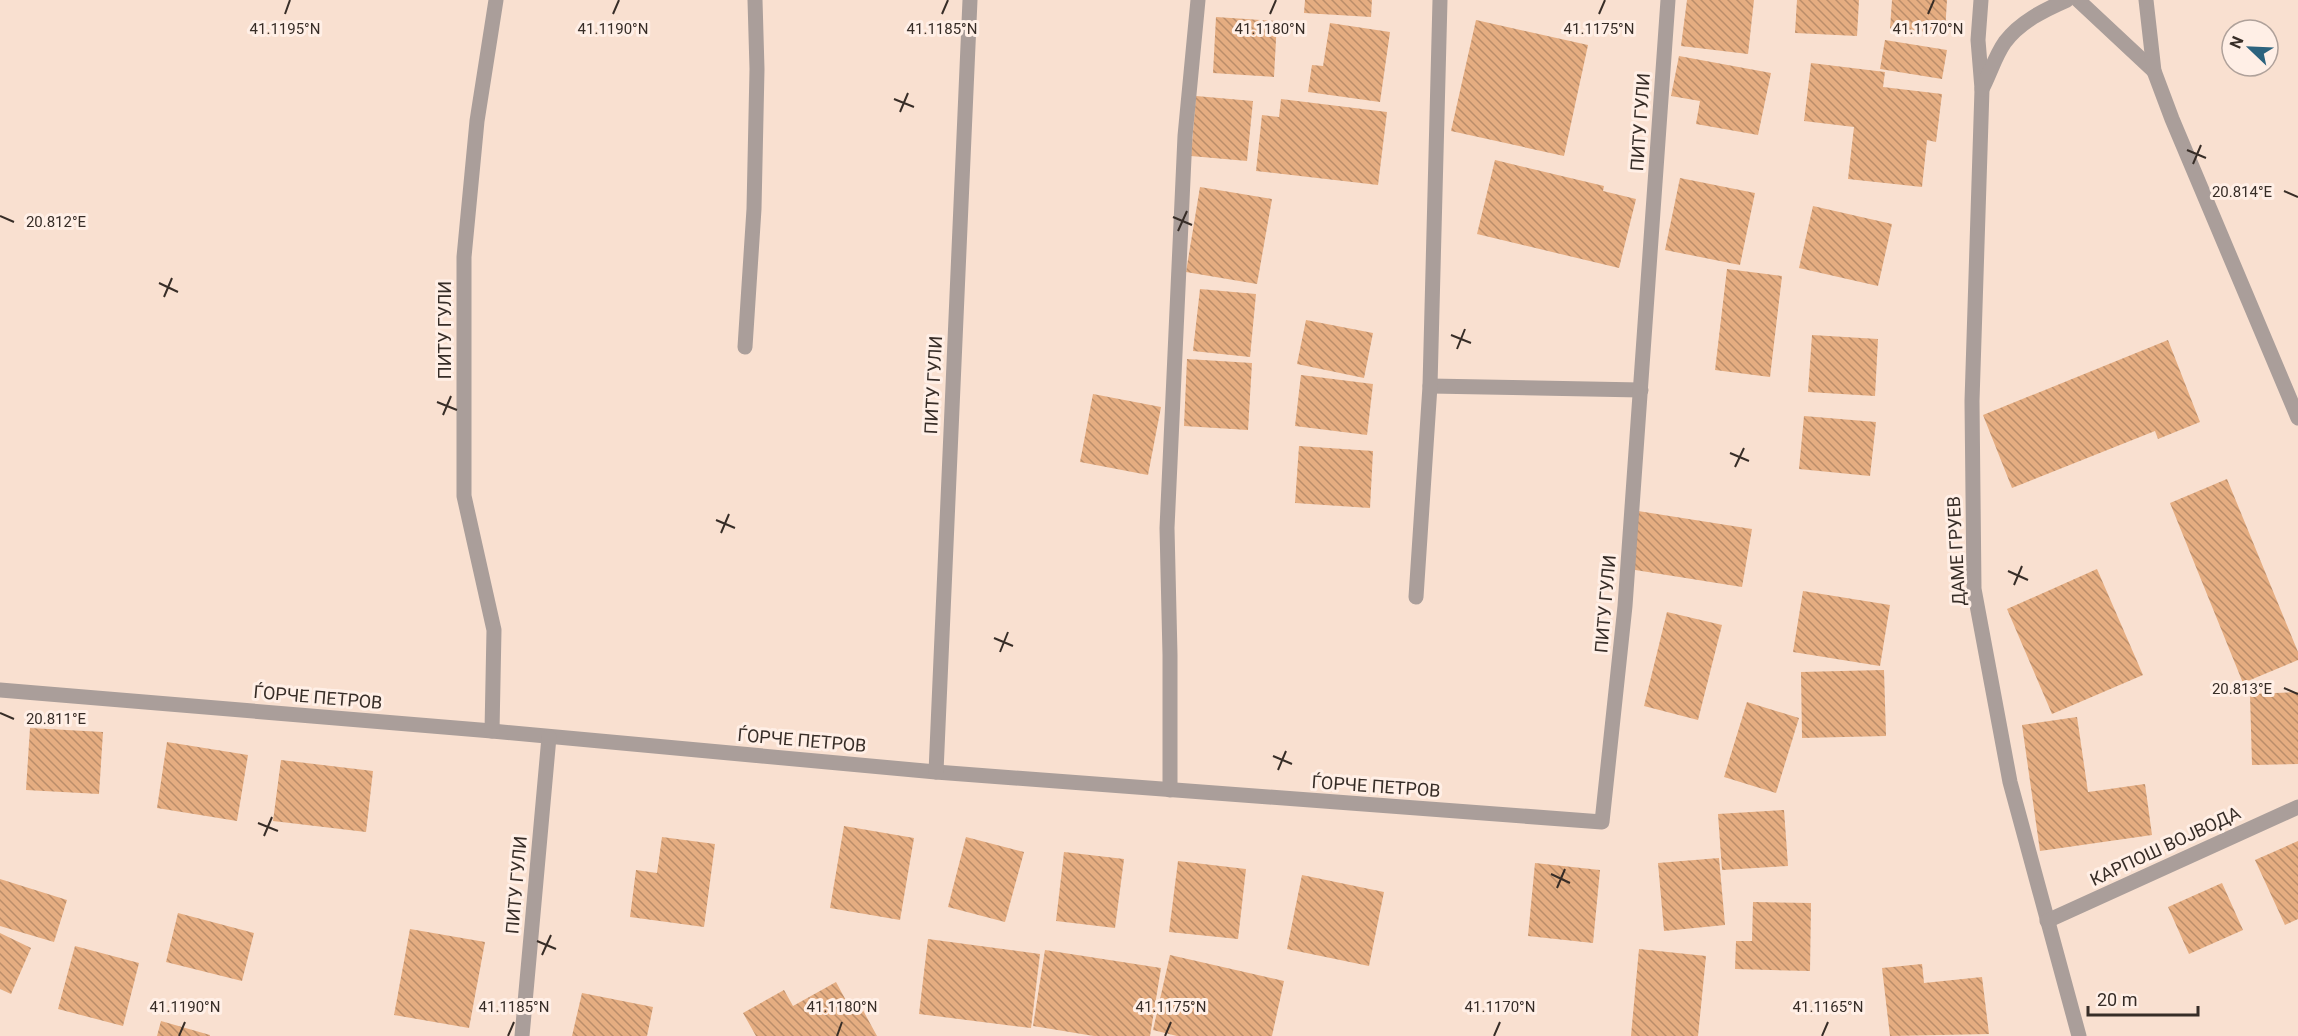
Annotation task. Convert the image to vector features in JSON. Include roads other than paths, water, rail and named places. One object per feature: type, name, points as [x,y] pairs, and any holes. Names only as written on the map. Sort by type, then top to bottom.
[{"type":"street","name":"ПИТУ ГУЛИ","points":[[492,731],[494,630],[464,496],[464,257],[477,121],[496,0]]},
{"type":"street","points":[[745,347],[754,209],[757,69],[755,0]]},
{"type":"street","name":"ПИТУ ГУЛИ","points":[[936,772],[970,0]]},
{"type":"street","points":[[1170,790],[1167,528],[1184,147],[1198,0]]},
{"type":"street","points":[[1416,597],[1430,386],[1440,0]]},
{"type":"street","name":"ПИТУ ГУЛИ","points":[[1602,822],[1625,606],[1668,0]]},
{"type":"street","name":"ДАМЕ ГРУЕВ","points":[[1981,0],[1978,40],[1982,89],[1972,401],[1974,589],[2010,782],[2079,1036]]},
{"type":"street","points":[[1982,89],[2005,43],[2026,22],[2044,10],[2067,0]]},
{"type":"street","points":[[2078,0],[2154,71]]},
{"type":"street","points":[[2146,0],[2154,71],[2298,418]]},
{"type":"street","points":[[1430,386],[1641,390]]},
{"type":"street","name":"ЃОРЧЕ ПЕТРОВ","points":[[0,690],[492,731],[936,772],[1602,822]]},
{"type":"street","name":"ПИТУ ГУЛИ","points":[[522,1036],[549,737]]},
{"type":"street","name":"КАРПОШ ВОЈВОДА","points":[[2047,921],[2298,807]]}]
